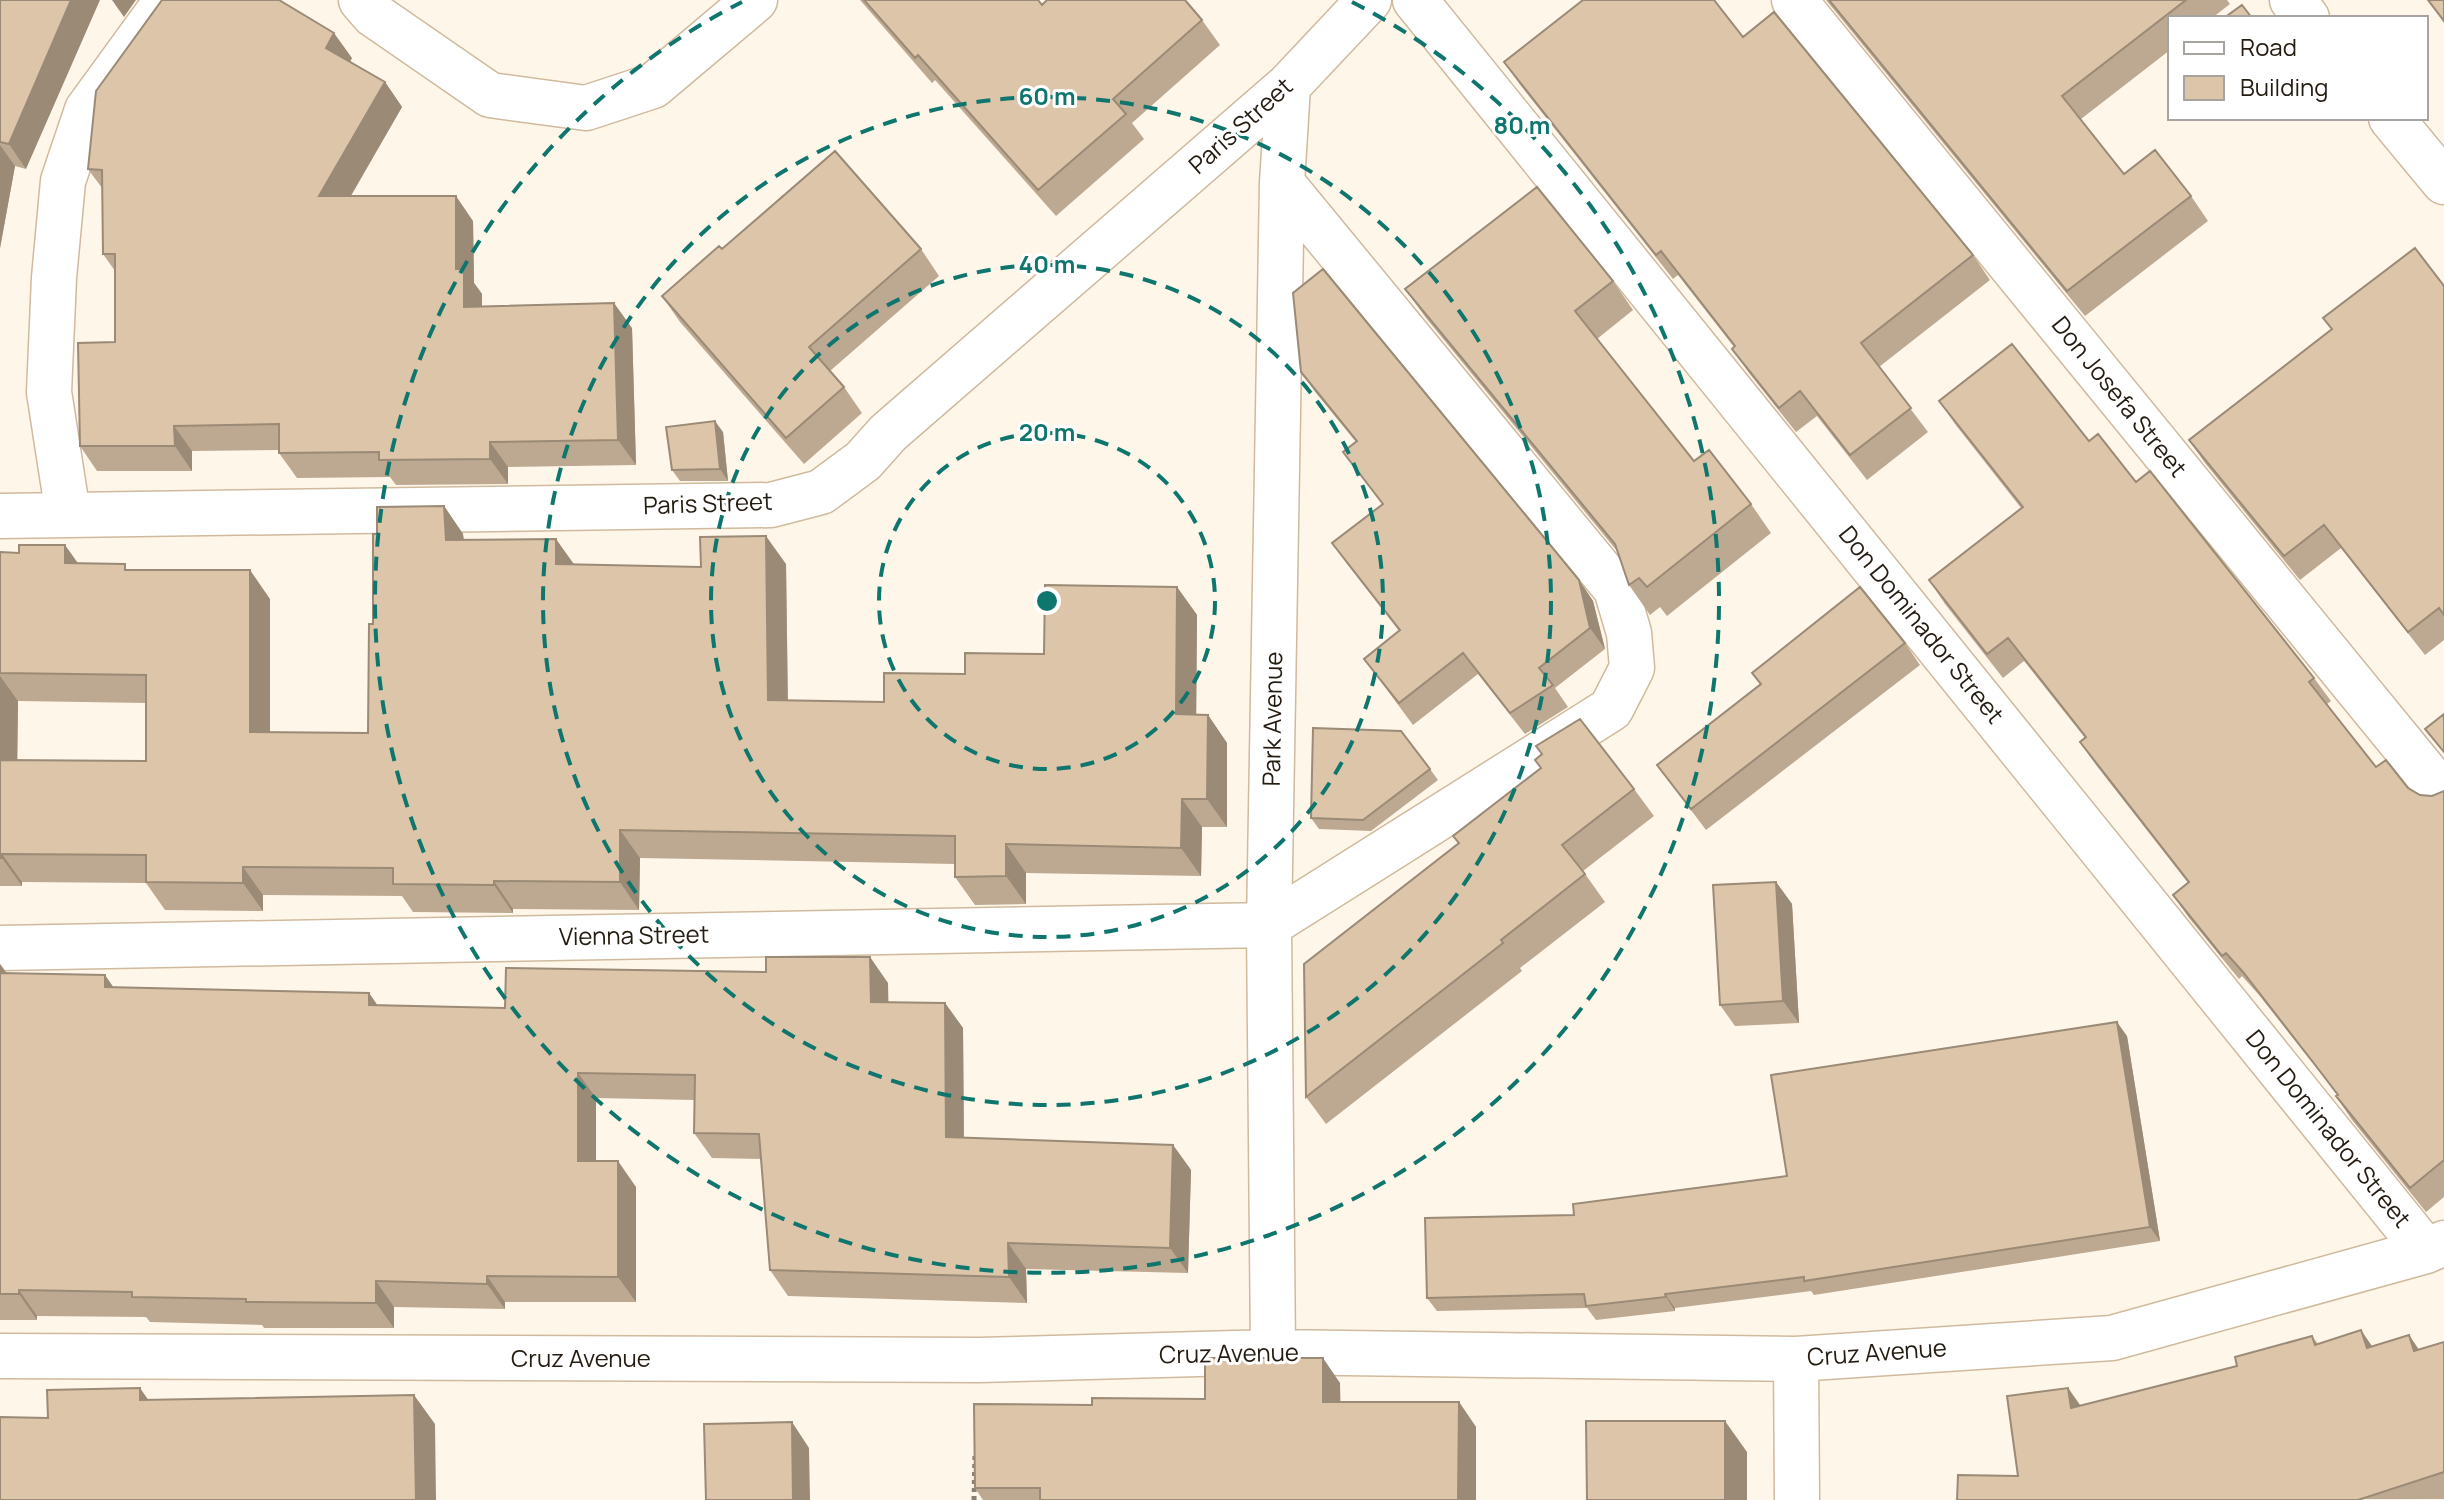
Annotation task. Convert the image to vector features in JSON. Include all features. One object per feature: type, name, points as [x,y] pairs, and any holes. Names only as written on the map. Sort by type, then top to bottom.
[{"type":"street","points":[[68,514],[49,392],[54,278],[63,181],[87,110],[167,0]]},
{"type":"street","points":[[361,0],[374,15],[490,95],[586,108],[653,86],[755,0]]},
{"type":"street","name":"Paris Street","points":[[0,516],[771,505],[821,492],[863,461],[888,433],[1288,86],[1369,0]]},
{"type":"street","name":"Don Dominador Street","points":[[1415,0],[2435,1247]]},
{"type":"street","name":"Don Josefa Street","points":[[1794,0],[2444,795]]},
{"type":"street","points":[[2292,0],[2305,16]]},
{"type":"street","name":"Park Avenue","points":[[1273,1352],[1269,925],[1282,183],[1288,86]]},
{"type":"street","points":[[2393,120],[2444,182]]},
{"type":"street","points":[[1269,925],[1611,709],[1632,668],[1629,633],[1616,589],[1282,183]]},
{"type":"street","name":"Vienna Street","points":[[0,948],[1269,925]]},
{"type":"street","name":"Cruz Avenue","points":[[0,1356],[979,1360],[1273,1352],[1796,1359],[2112,1338],[2435,1247]]},
{"type":"street","points":[[1796,1359],[1797,1500]]},
{"type":"path","points":[[974,1500],[975,1449]]},
{"type":"building","points":[[0,0],[71,0],[9,144],[0,142]]},
{"type":"building","points":[[162,0],[279,0],[334,33],[326,48],[385,82],[319,196],[456,196],[456,269],[464,269],[464,307],[614,303],[618,440],[490,442],[490,459],[379,460],[379,452],[279,453],[279,424],[174,426],[175,446],[80,446],[78,343],[115,342],[115,254],[103,254],[102,170],[88,169],[96,91]]},
{"type":"building","points":[[864,0],[1038,0],[1042,5],[1047,0],[1185,0],[1202,20],[1113,99],[1126,114],[1038,190],[918,55],[915,58]]},
{"type":"building","points":[[1583,0],[1714,0],[1743,37],[1774,12],[1973,255],[1861,343],[1911,408],[1850,455],[1800,391],[1779,408],[1661,251],[1656,255],[1504,62]]},
{"type":"building","points":[[1829,0],[2186,0],[2062,96],[2124,174],[2155,150],[2191,196],[2067,291]]},
{"type":"building","points":[[2428,0],[2444,0],[2444,21]]},
{"type":"building","points":[[2242,5],[2250,16],[2227,16]]},
{"type":"building","points":[[835,151],[921,249],[809,347],[844,387],[786,438],[662,296],[719,246],[722,249]]},
{"type":"building","points":[[1537,187],[1613,281],[1575,311],[1694,461],[1709,450],[1751,504],[1647,587],[1639,578],[1629,585],[1615,544],[1405,289]]},
{"type":"building","points":[[2415,248],[2444,286],[2444,615],[2439,608],[2408,632],[2324,525],[2284,556],[2189,440],[2332,329],[2323,318]]},
{"type":"building","points":[[1323,269],[1579,580],[1590,628],[1539,668],[1553,685],[1510,713],[1463,653],[1399,703],[1364,659],[1400,630],[1332,543],[1383,504],[1343,452],[1357,441],[1301,372],[1293,293]]},
{"type":"building","points":[[2012,344],[2089,441],[2098,434],[2136,482],[2150,471],[2314,678],[2309,682],[2376,767],[2386,760],[2408,788],[2420,795],[2432,796],[2444,791],[2444,1160],[2410,1188],[2243,972],[2226,953],[2222,956],[2173,895],[2189,882],[2080,742],[2086,737],[2008,638],[1987,654],[1929,580],[2023,507],[1939,401]]},
{"type":"building","points":[[715,421],[720,469],[672,470],[666,427]]},
{"type":"building","points":[[444,506],[446,540],[556,539],[556,564],[701,567],[700,537],[766,536],[768,700],[884,702],[884,673],[965,674],[965,653],[1044,654],[1045,585],[1177,587],[1176,714],[1208,715],[1207,799],[1182,799],[1181,848],[1006,844],[1006,876],[955,877],[955,836],[620,830],[620,882],[393,884],[393,868],[243,867],[243,883],[146,882],[146,855],[2,854],[0,858],[0,760],[146,761],[146,675],[0,673],[0,552],[19,553],[19,545],[65,545],[65,563],[125,564],[125,570],[250,570],[250,732],[368,733],[369,624],[373,624],[373,534],[377,534],[377,507]]},
{"type":"building","points":[[1860,587],[1905,643],[1691,809],[1657,765],[1761,684],[1752,673]]},
{"type":"building","points":[[2444,714],[2444,752],[2425,729]]},
{"type":"building","points":[[1580,719],[1634,789],[1562,845],[1585,874],[1501,940],[1503,943],[1306,1097],[1304,964],[1459,843],[1453,836],[1541,768],[1535,760],[1542,754],[1536,746]]},
{"type":"building","points":[[1313,728],[1401,731],[1430,769],[1363,820],[1311,818]]},
{"type":"building","points":[[1776,882],[1783,1001],[1720,1005],[1713,885]]},
{"type":"building","points":[[766,957],[870,957],[871,1002],[945,1003],[946,1137],[1173,1145],[1170,1248],[1008,1243],[1009,1277],[770,1270],[759,1134],[694,1133],[695,1075],[578,1073],[578,1161],[618,1161],[618,1277],[487,1276],[487,1284],[376,1281],[376,1303],[132,1297],[132,1292],[19,1290],[19,1294],[0,1294],[0,973],[105,975],[105,987],[369,993],[369,1005],[505,1008],[506,968],[766,972]]},
{"type":"building","points":[[2117,1022],[2150,1227],[1804,1281],[1804,1277],[1586,1306],[1584,1294],[1427,1298],[1425,1218],[1574,1215],[1573,1204],[1787,1176],[1771,1075]]},
{"type":"building","points":[[2361,1330],[2367,1348],[2409,1335],[2414,1351],[2444,1342],[2444,1472],[2358,1500],[1957,1500],[1958,1475],[2018,1476],[2007,1396],[2068,1388],[2071,1408],[2237,1366],[2235,1357],[2312,1336],[2315,1345]]},
{"type":"building","points":[[1205,1358],[1323,1358],[1323,1402],[1459,1402],[1458,1500],[1040,1500],[1040,1488],[975,1488],[974,1404],[1092,1405],[1092,1398],[1205,1399]]},
{"type":"building","points":[[140,1388],[140,1400],[414,1395],[416,1500],[0,1500],[0,1417],[48,1418],[47,1390]]},
{"type":"building","points":[[1586,1421],[1725,1421],[1725,1500],[1587,1500]]},
{"type":"building","points":[[792,1422],[793,1500],[706,1500],[704,1424]]}]
